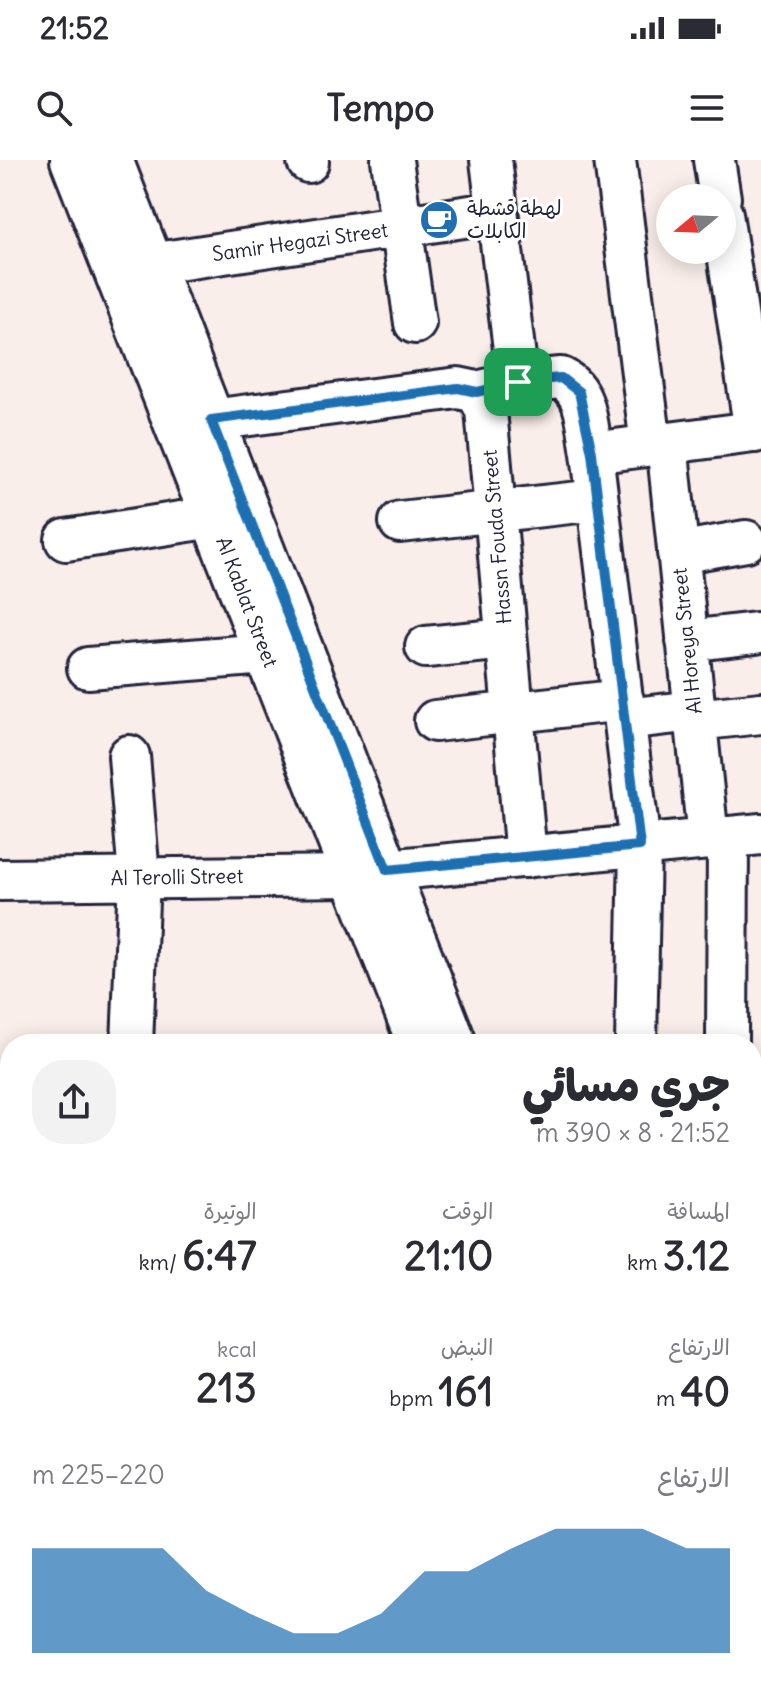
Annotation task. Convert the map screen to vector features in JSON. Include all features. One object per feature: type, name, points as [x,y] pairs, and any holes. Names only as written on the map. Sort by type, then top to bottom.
[{"type":"main road","name":"Al Kablat Street","points":[[73,160],[267,654],[449,1034]]},
{"type":"main road","name":"Al Kablat Street","points":[[110,160],[211,420],[370,873],[417,1034]]},
{"type":"street","points":[[392,160],[415,323]]},
{"type":"street","points":[[491,160],[518,382]]},
{"type":"street","name":"Al Horeya Street","points":[[615,160],[678,553],[695,716],[732,837],[727,1034]]},
{"type":"street","points":[[714,160],[718,184]]},
{"type":"street","name":"Samir Hegazi Street","points":[[150,264],[497,212]]},
{"type":"street","points":[[592,453],[758,431],[730,264]]},
{"type":"street","points":[[211,420],[458,388],[477,392],[518,382],[561,378],[572,383],[579,392],[592,453],[640,846],[636,1034]]},
{"type":"street","name":"Hassn Fouda Street","points":[[477,392],[486,410],[526,857]]},
{"type":"street","points":[[400,522],[597,500]]},
{"type":"street","points":[[66,540],[213,517]]},
{"type":"street","points":[[678,553],[746,541]]},
{"type":"street","points":[[687,641],[756,633]]},
{"type":"street","points":[[426,647],[506,639]]},
{"type":"street","points":[[88,668],[267,654]]},
{"type":"street","points":[[435,721],[512,712],[624,710],[695,716],[761,713]]},
{"type":"street","points":[[129,756],[139,877],[132,1034]]},
{"type":"street","name":"Al Terolli Street","points":[[0,880],[370,873],[732,837]]},
{"type":"place","name":"لهطة قشطة الكابلات","points":[[439,220]]},
{"type":"route","points":[[561,378],[572,383],[582,403],[592,453],[640,846],[387,870],[211,420],[458,388],[477,392],[518,382],[561,378]]}]
